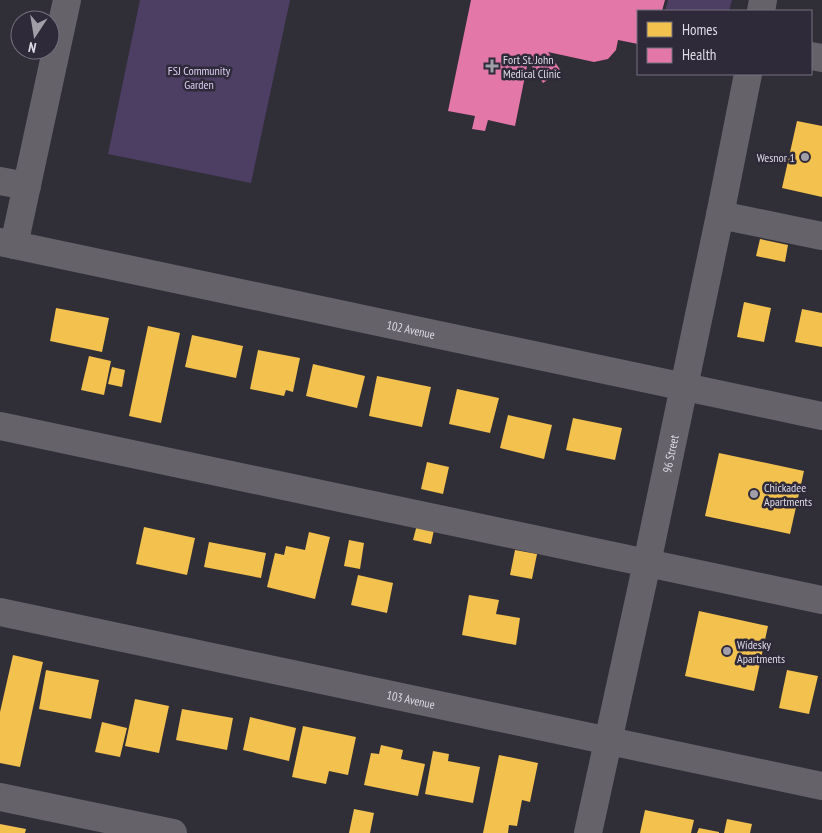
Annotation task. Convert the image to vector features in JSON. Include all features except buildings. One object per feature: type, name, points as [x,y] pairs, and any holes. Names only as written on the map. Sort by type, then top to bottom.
[{"type":"street","points":[[7,243],[27,186],[67,0]]},
{"type":"street","name":"96 Street","points":[[588,833],[647,563],[748,75]]},
{"type":"street","points":[[0,180],[27,186]]},
{"type":"street","points":[[720,215],[822,236]]},
{"type":"street","name":"102 Avenue","points":[[7,243],[822,416]]},
{"type":"street","points":[[0,426],[822,600]]},
{"type":"street","name":"103 Avenue","points":[[0,612],[822,786]]},
{"type":"street","points":[[0,797],[173,833]]},
{"type":"green space","name":"FSJ Community Garden","points":[[140,0],[290,0],[251,183],[108,154]]},
{"type":"green space","points":[[668,0],[732,0],[729,10],[665,10]]},
{"type":"place","name":"Fort St. John Medical Clinic","points":[[492,66]]},
{"type":"place","name":"Wesnor 1","points":[[805,157]]},
{"type":"place","name":"Chickadee Apartments","points":[[754,494]]},
{"type":"place","name":"Widesky Apartments","points":[[727,651]]}]
